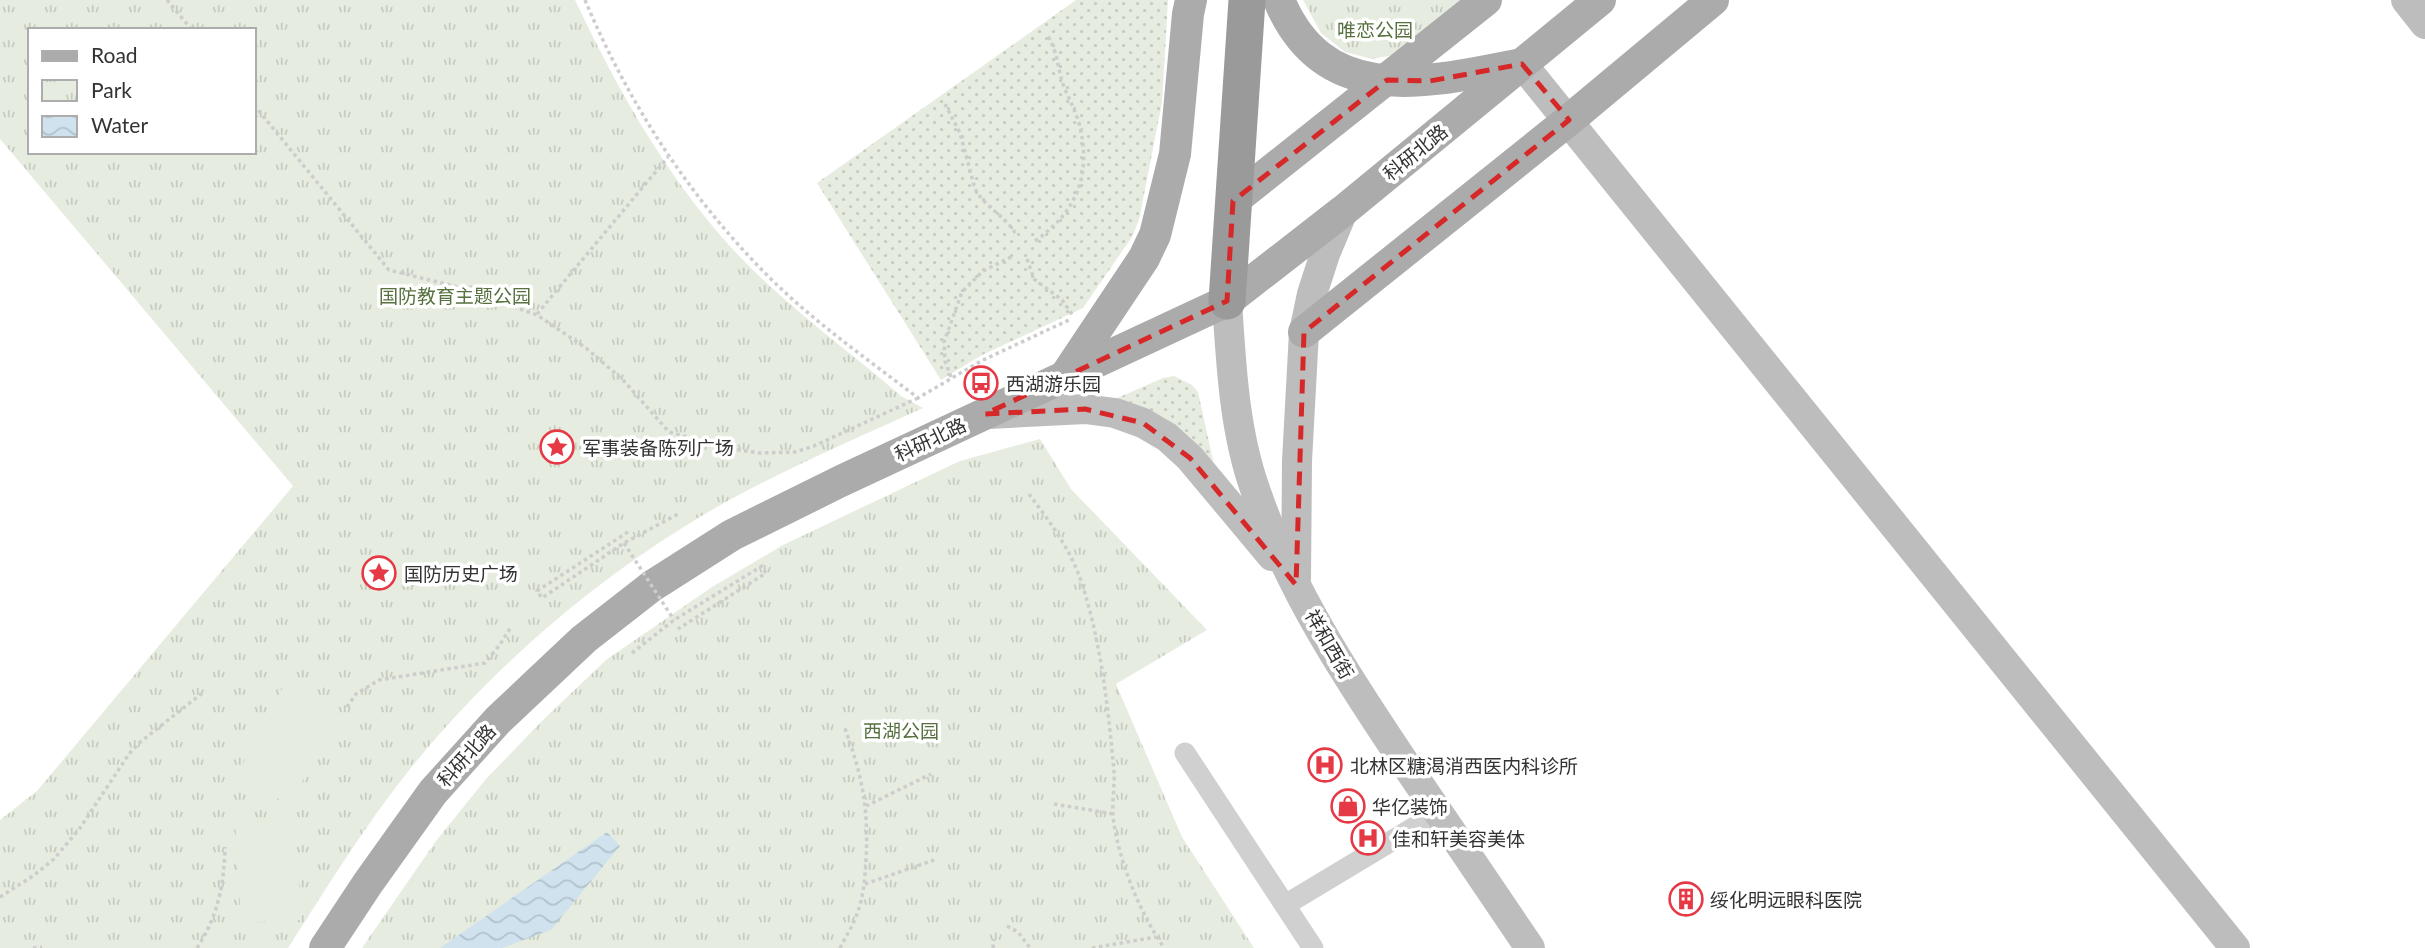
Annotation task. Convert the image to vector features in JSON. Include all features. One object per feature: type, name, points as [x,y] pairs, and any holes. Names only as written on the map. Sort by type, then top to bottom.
[{"type":"highway","points":[[1227,300],[1247,0]]},
{"type":"main road","points":[[1065,377],[1144,258],[1155,235],[1175,154],[1191,0]]},
{"type":"main road","points":[[1279,0],[1286,17],[1303,42],[1323,59],[1353,74],[1387,80],[1430,80],[1522,64],[2235,948]]},
{"type":"main road","points":[[1233,201],[1486,0]]},
{"type":"main road","name":"科研北路","points":[[325,948],[433,792],[498,720],[584,639],[652,586],[732,536],[841,481],[1227,300],[1343,211],[1600,0]]},
{"type":"main road","points":[[1304,332],[1569,120],[1713,0]]},
{"type":"main road","points":[[2406,0],[2425,24]]},
{"type":"main road","points":[[1296,585],[1297,461],[1304,332],[1325,254],[1343,211]]},
{"type":"main road","name":"祥和西街","points":[[1227,300],[1231,373],[1254,486],[1272,537],[1325,639],[1368,708],[1530,948]]},
{"type":"main road","points":[[985,414],[1086,409],[1115,413],[1143,423],[1167,437],[1190,458],[1296,585]]},
{"type":"street","points":[[1185,753],[1313,948]]},
{"type":"street","points":[[1285,905],[1438,813]]},
{"type":"path","points":[[167,0],[189,28]]},
{"type":"path","points":[[584,0],[634,101],[668,157],[719,223],[767,275],[842,340],[918,398]]},
{"type":"path","points":[[1035,241],[1055,225],[1070,207],[1081,184],[1083,168],[1079,123],[1063,84],[1059,59],[1048,36]]},
{"type":"path","points":[[944,104],[960,132],[979,197],[1006,220],[1016,234]]},
{"type":"path","points":[[256,108],[389,270],[454,286],[537,315],[586,348],[623,380],[669,432],[691,440],[760,453],[795,452],[814,446],[918,398],[1012,345],[1082,314]]},
{"type":"path","points":[[537,315],[668,157]]},
{"type":"path","points":[[951,377],[945,361],[944,342],[962,292],[983,271],[1013,256]]},
{"type":"path","points":[[1027,259],[1034,279],[1062,300],[1074,317]]},
{"type":"path","points":[[1029,494],[1059,535],[1080,578],[1096,632],[1114,774],[1114,814],[1124,866],[1156,937],[1164,948]]},
{"type":"path","points":[[628,532],[537,590],[542,598],[624,543],[680,513]]},
{"type":"path","points":[[624,543],[674,621]]},
{"type":"path","points":[[632,653],[674,621],[762,566],[766,573],[678,629]]},
{"type":"path","points":[[347,706],[356,694],[379,680],[485,663],[511,627]]},
{"type":"path","points":[[0,897],[33,876],[61,852],[80,828],[128,754],[205,691]]},
{"type":"path","points":[[840,948],[856,917],[865,884],[866,806],[861,778],[844,726]]},
{"type":"path","points":[[866,806],[931,775]]},
{"type":"path","points":[[1054,804],[1114,814]]},
{"type":"path","points":[[197,948],[208,932],[222,895],[225,847]]},
{"type":"path","points":[[865,884],[934,860]]},
{"type":"path","points":[[1007,926],[1018,932],[1030,948]]},
{"type":"path","points":[[1092,948],[1156,937]]},
{"type":"path","points":[[993,948],[994,939]]},
{"type":"path","points":[[33,948],[42,947]]},
{"type":"highlighted area","points":[[1522,64],[1569,120],[1304,332],[1296,585],[1190,458],[1143,423],[1085,409],[985,414],[1227,301],[1233,201],[1387,80],[1430,81]]},
{"type":"green space","name":"国防教育主题公园","points":[[0,0],[575,0],[607,65],[643,128],[704,216],[768,285],[901,396],[923,408],[740,494],[682,528],[607,579],[536,637],[439,734],[393,790],[288,948],[0,948],[0,820],[37,791],[293,486],[0,139]]},
{"type":"green space","points":[[1076,0],[1168,0],[1162,102],[1139,220],[1132,237],[1083,308],[982,355],[941,380],[817,183]]},
{"type":"green space","name":"唯恋公园","points":[[1303,0],[1479,0],[1405,53],[1372,59],[1345,52],[1321,33]]},
{"type":"green space","points":[[1174,376],[1192,385],[1198,392],[1214,465],[1173,423],[1154,412],[1115,399],[1163,378]]},
{"type":"green space","name":"西湖公园","points":[[1040,439],[1071,489],[1207,630],[1116,684],[1182,837],[1254,948],[362,948],[436,841],[486,779],[606,660],[712,587],[783,545],[960,461]]},
{"type":"green space","points":[[284,685],[338,713],[290,805],[236,777]]},
{"type":"green space","points":[[295,817],[301,920],[241,923],[235,820]]},
{"type":"water","points":[[607,832],[620,846],[551,930],[502,948],[440,948]]},
{"type":"place","name":"西湖游乐园","points":[[981,383]]},
{"type":"place","name":"军事装备陈列广场","points":[[557,447]]},
{"type":"place","name":"国防历史广场","points":[[379,573]]},
{"type":"place","name":"北林区糖渴消西医内科诊所","points":[[1325,765]]},
{"type":"place","name":"华亿装饰","points":[[1348,806]]},
{"type":"place","name":"佳和轩美容美体","points":[[1368,838]]},
{"type":"place","name":"绥化明远眼科医院","points":[[1686,899]]}]
